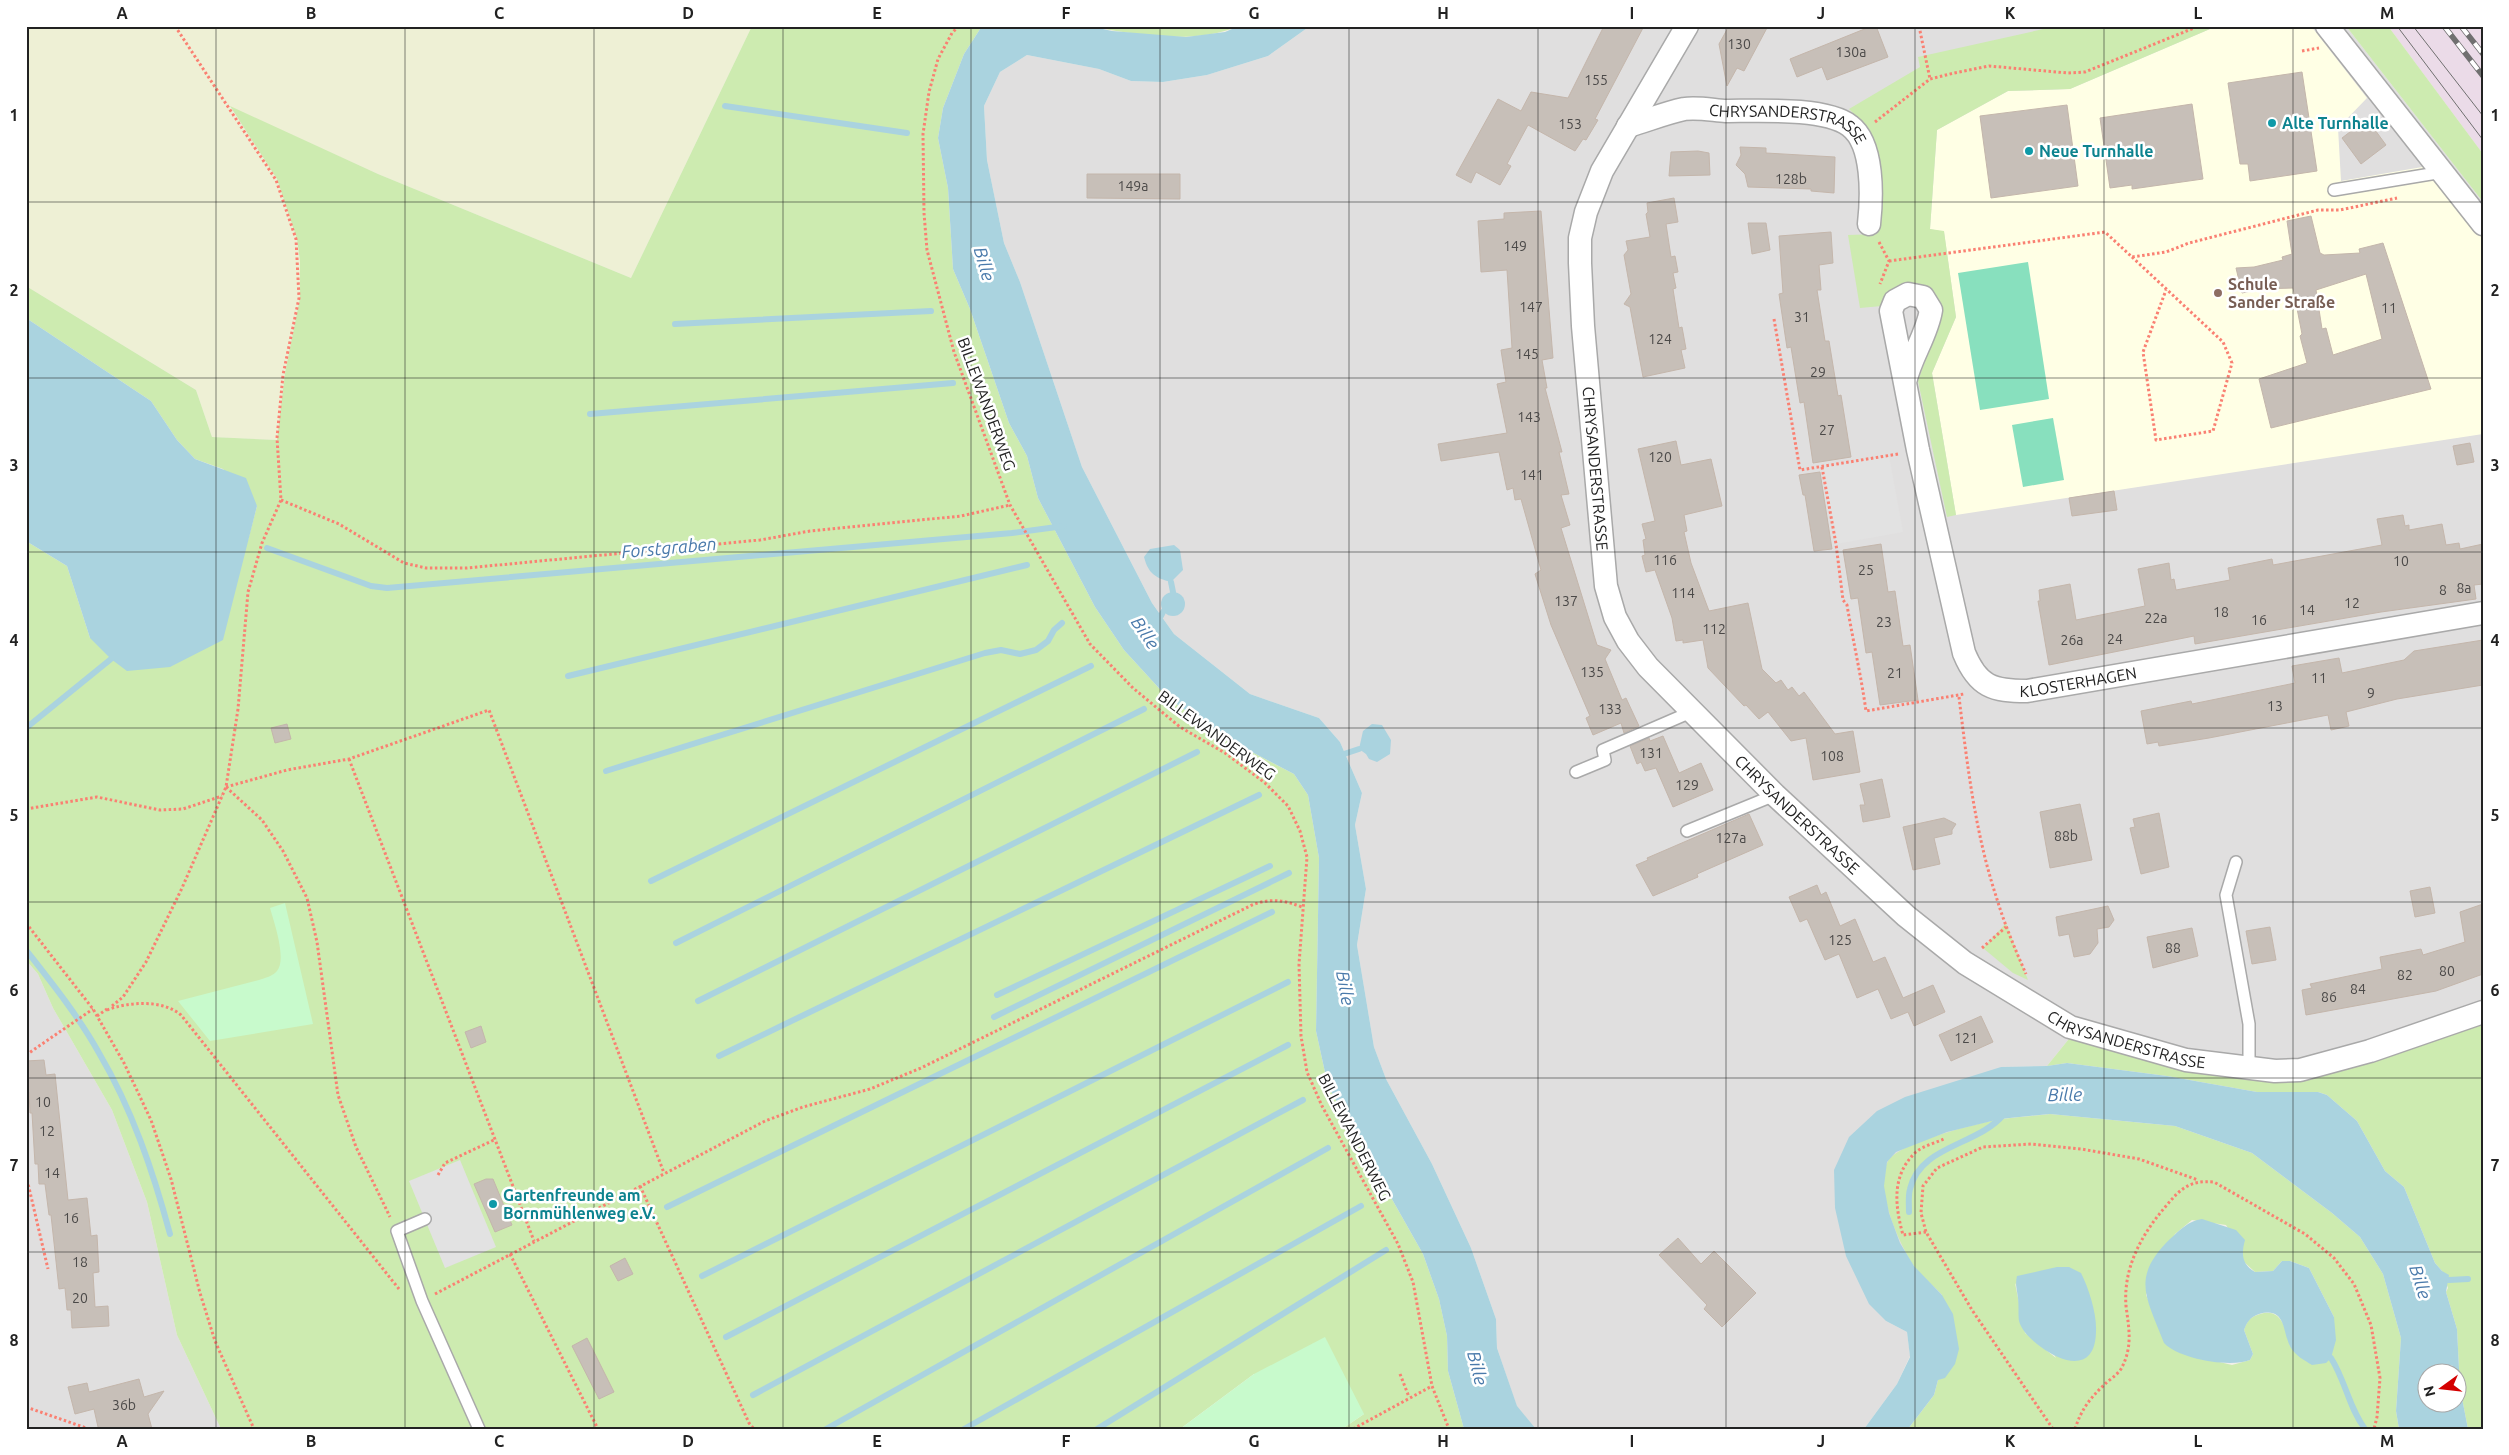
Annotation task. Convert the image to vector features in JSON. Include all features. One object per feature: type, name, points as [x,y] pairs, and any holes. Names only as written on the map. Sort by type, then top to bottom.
[{"type":"street","name":"CHRYSANDERSTRASSE","points":[[1687,26],[1628,126],[1593,191],[1580,238],[1583,326],[1606,586],[1615,617],[1628,641],[1648,668],[1775,795],[1906,916],[1966,963],[2070,1027],[2168,1056],[2275,1071],[2300,1070],[2370,1051],[2483,1012]]},
{"type":"street","points":[[2328,26],[2483,224]]},
{"type":"street","name":"CHRYSANDERSTRASSE","points":[[1628,126],[1684,109],[1809,113],[1839,119],[1851,126],[1860,138],[1869,169],[1871,188],[1869,224]]},
{"type":"street","points":[[1905,382],[1918,450],[1964,653],[1971,670],[1985,684]]},
{"type":"street","name":"KLOSTERHAGEN","points":[[1985,684],[2001,691],[2027,691],[2483,613]]},
{"type":"lane","points":[[2334,190],[2443,172]]},
{"type":"lane","points":[[1576,772],[1605,760],[1603,750],[1691,712]]},
{"type":"lane","points":[[1687,831],[1775,795]]},
{"type":"lane","points":[[2236,862],[2226,895],[2249,1024],[2249,1068]]},
{"type":"lane","points":[[425,1218],[397,1231],[422,1301],[479,1429]]},
{"type":"path","points":[[97,1016],[123,997],[146,962],[182,888],[226,787],[238,708],[248,592],[262,543],[281,500],[277,438],[283,375],[299,298],[296,239],[276,180],[175,26]]},
{"type":"path","name":"BILLEWANDERWEG","points":[[959,26],[952,33],[938,60],[929,92],[923,134],[924,213],[928,250],[954,352],[1010,505],[1090,644],[1133,688],[1180,727],[1225,754],[1265,783],[1288,806],[1300,830],[1307,857],[1299,964],[1301,1036],[1307,1072],[1322,1106],[1398,1244],[1414,1282],[1432,1386],[1449,1429]]},
{"type":"path","points":[[1919,26],[1930,79]]},
{"type":"path","points":[[1860,138],[1870,126],[1930,79],[1989,66],[2068,73],[2085,72],[2199,26]]},
{"type":"path","points":[[2132,257],[2166,252],[2198,240],[2318,210],[2340,210],[2404,197]]},
{"type":"path","points":[[1869,224],[1889,261],[1879,288]]},
{"type":"path","points":[[1889,261],[2105,232],[2223,342],[2232,363],[2213,431],[2156,440],[2143,352],[2166,290]]},
{"type":"path","points":[[1774,319],[1800,470],[1918,450]]},
{"type":"path","points":[[1822,467],[1836,544],[1843,600],[1847,605],[1855,653],[1859,661],[1866,711],[1959,697],[1985,684]]},
{"type":"path","points":[[281,500],[339,524],[404,563],[426,568],[467,568],[760,540],[810,530],[961,516],[1010,505]]},
{"type":"path","points":[[1959,697],[1966,755],[1986,861],[2006,927],[2028,977]]},
{"type":"path","points":[[226,787],[287,770],[349,759],[489,710],[664,1173]]},
{"type":"path","points":[[349,759],[534,1241]]},
{"type":"path","points":[[226,787],[262,820],[284,851],[307,898],[317,942],[338,1095],[356,1147],[397,1231]]},
{"type":"path","points":[[26,809],[96,797],[108,798],[145,808],[183,809],[222,796]]},
{"type":"path","points":[[107,1010],[128,1004],[150,1005],[172,1009],[180,1015],[398,1288],[412,1300],[422,1301],[764,1121],[803,1107],[870,1089],[921,1068],[1267,899],[1288,901],[1302,907]]},
{"type":"path","points":[[26,923],[97,1016],[124,1063],[151,1120],[171,1179],[200,1293],[215,1341],[254,1429]]},
{"type":"path","points":[[1966,963],[2006,927]]},
{"type":"path","points":[[26,1056],[93,1010]]},
{"type":"path","points":[[438,1176],[445,1163],[496,1139]]},
{"type":"path","points":[[1926,1232],[1904,1235],[1898,1216],[1896,1195],[1902,1169],[1917,1151],[1944,1139]]},
{"type":"path","points":[[2053,1429],[1972,1310],[1926,1232],[1921,1213],[1923,1186],[1937,1168],[1983,1147],[2031,1144],[2081,1149],[2139,1159],[2198,1180],[2214,1182],[2305,1234],[2334,1258],[2354,1284],[2372,1325],[2380,1378],[2377,1417],[2374,1429]]},
{"type":"path","points":[[26,1175],[48,1269]]},
{"type":"path","points":[[2075,1429],[2080,1414],[2092,1396],[2120,1370],[2128,1350],[2131,1333],[2126,1304],[2128,1278],[2134,1251],[2148,1227],[2179,1191],[2198,1180]]},
{"type":"path","points":[[640,1186],[748,1423],[754,1429]]},
{"type":"path","points":[[510,1254],[598,1429]]},
{"type":"path","points":[[1400,1374],[1409,1397]]},
{"type":"path","points":[[1353,1429],[1432,1386]]},
{"type":"path","points":[[26,1407],[89,1429]]},
{"type":"shaded area","points":[[26,26],[752,26],[631,278],[378,174],[230,107],[277,179],[297,239],[300,261],[300,298],[285,373],[277,440],[212,437],[196,390],[26,286]]},
{"type":"shaded area","points":[[1310,26],[2346,26],[2483,202],[2483,1019],[2300,1070],[2077,1029],[2047,1066],[2001,1067],[1886,1321],[1907,1332],[1910,1356],[1897,1384],[1864,1429],[1536,1429],[1517,1407],[1497,1348],[1496,1319],[1471,1248],[1432,1164],[1386,1079],[1374,1047],[1357,945],[1366,889],[1355,825],[1362,793],[1340,742],[1319,718],[1250,694],[1174,634],[1152,603],[1082,467],[1020,282],[1004,243],[987,160],[984,106],[1000,72],[1027,55],[1099,69],[1131,81],[1163,82],[1207,75],[1268,56]]},
{"type":"shaded area","name":"Schule Sander Straße","points":[[2217,26],[2311,26],[2367,98],[2338,128],[2341,181],[2428,166],[2483,238],[2483,434],[1956,515],[1932,373],[1956,317],[1944,232],[1930,229],[1937,130],[2008,91],[2070,89]]},
{"type":"shaded area","points":[[2388,26],[2478,26],[2483,33],[2483,154]]},
{"type":"shaded area","points":[[1889,456],[1903,532],[1836,544],[1822,467]]},
{"type":"shaded area","points":[[26,960],[38,974],[53,1008],[112,1110],[147,1202],[177,1335],[221,1429],[26,1429]]},
{"type":"shaded area","points":[[460,1160],[496,1247],[445,1268],[409,1181]]},
{"type":"green space","points":[[752,26],[982,26],[964,54],[943,108],[938,138],[948,188],[953,269],[970,309],[1009,423],[1027,456],[1038,498],[1095,607],[1124,650],[1168,698],[1225,738],[1294,774],[1308,795],[1319,858],[1316,1031],[1328,1086],[1423,1254],[1439,1299],[1447,1336],[1448,1371],[1464,1429],[1342,1429],[1364,1414],[1254,1374],[1180,1429],[221,1429],[177,1335],[147,1202],[112,1110],[53,1008],[38,974],[26,960],[26,541],[67,566],[90,638],[248,540],[257,506],[223,469],[195,459],[177,440],[151,401],[26,318],[26,286],[196,390],[212,437],[277,440],[285,373],[300,298],[300,261],[297,239],[277,179],[230,106],[378,174],[631,278]]},
{"type":"green space","points":[[1089,26],[1239,26],[1222,32],[1184,37],[1145,35]]},
{"type":"green space","points":[[2057,26],[2217,26],[2070,89],[2008,91],[1937,130],[1930,229],[1944,231],[1956,317],[1932,373],[1956,515],[1947,517],[1918,381],[1935,333],[1933,292],[1918,285],[1904,285],[1897,287],[1886,298],[1882,306],[1860,308],[1848,235],[1877,234],[1882,198],[1870,137],[1860,120],[1849,109],[1920,67],[1918,57]]},
{"type":"green space","points":[[2346,26],[2388,26],[2483,154],[2483,202]]},
{"type":"green space","points":[[2028,262],[2049,399],[1980,410],[1958,273]]},
{"type":"green space","points":[[2053,418],[2064,480],[2023,487],[2012,425]]},
{"type":"green space","points":[[285,903],[313,1024],[210,1041],[178,1001],[259,980],[275,973],[280,965],[281,958],[277,931],[270,908]]},
{"type":"green space","points":[[2006,923],[2028,980],[2013,973],[1983,948]]},
{"type":"green space","points":[[2483,1019],[2483,1429],[2468,1429],[2465,1412],[2466,1362],[2459,1362],[2457,1329],[2446,1292],[2448,1288],[2442,1271],[2435,1263],[2404,1187],[2385,1171],[2357,1121],[2327,1095],[2318,1092],[2257,1092],[2167,1076],[2067,1063],[2047,1066],[2077,1029],[2275,1071]]},
{"type":"green space","points":[[2050,1114],[2175,1126],[2252,1153],[2332,1213],[2360,1237],[2383,1274],[2401,1338],[2396,1411],[2399,1429],[1908,1429],[1934,1395],[1938,1380],[1942,1295],[1913,1265],[1895,1229],[1884,1185],[1884,1172],[1888,1161],[1907,1147],[1958,1129],[2000,1119]],"holes":[[[2192,1220],[2226,1225],[2242,1251],[2243,1261],[2255,1272],[2273,1271],[2282,1261],[2290,1261],[2309,1268],[2334,1317],[2331,1358],[2290,1346],[2282,1321],[2273,1314],[2267,1313],[2254,1316],[2245,1327],[2244,1330],[2253,1354],[2250,1360],[2232,1365],[2207,1359],[2151,1306],[2146,1295],[2175,1234]],[[2015,1283],[2056,1358],[2025,1333]]]},
{"type":"green space","points":[[1325,1337],[1364,1414],[1342,1429],[1180,1429],[1254,1374]]},
{"type":"water","name":"Bille","points":[[982,26],[1089,26],[1112,31],[1186,37],[1225,32],[1239,26],[1310,26],[1268,56],[1207,75],[1163,82],[1131,81],[1099,69],[1027,55],[1000,72],[984,106],[987,160],[1004,243],[1020,282],[1082,467],[1152,603],[1174,634],[1250,694],[1319,718],[1340,742],[1362,793],[1355,825],[1366,889],[1357,945],[1374,1047],[1386,1079],[1432,1164],[1471,1248],[1496,1319],[1497,1348],[1517,1406],[1536,1429],[1464,1429],[1448,1371],[1447,1336],[1439,1299],[1423,1254],[1328,1086],[1316,1031],[1319,858],[1308,795],[1294,774],[1225,738],[1168,698],[1124,650],[1095,607],[1038,498],[1027,456],[1009,423],[970,309],[953,269],[948,188],[938,138],[943,108],[964,54]]},
{"type":"water","points":[[26,318],[151,401],[177,440],[195,459],[246,478],[257,506],[223,640],[170,667],[127,671],[111,659],[90,638],[67,566],[26,541]]},
{"type":"water","points":[[1174,545],[1180,550],[1183,570],[1171,582],[1153,574],[1144,557],[1150,549]]},
{"type":"water","points":[[1173,592],[1178,593],[1184,599],[1184,609],[1178,615],[1173,616],[1168,615],[1162,609],[1161,604],[1162,599],[1168,593]]},
{"type":"water","points":[[1372,724],[1382,725],[1391,740],[1390,754],[1377,762],[1369,759],[1359,749],[1363,731]]},
{"type":"water","name":"Bille","points":[[2067,1063],[2167,1076],[2257,1092],[2318,1092],[2327,1095],[2357,1121],[2385,1171],[2404,1187],[2435,1263],[2442,1271],[2449,1275],[2446,1292],[2457,1329],[2459,1362],[2416,1362],[2416,1412],[2465,1412],[2468,1429],[2399,1429],[2396,1411],[2401,1338],[2383,1274],[2360,1237],[2332,1213],[2252,1153],[2175,1126],[2050,1114],[2000,1119],[1947,1132],[1896,1152],[1887,1162],[1884,1186],[1889,1213],[1900,1243],[1914,1266],[1942,1295],[1953,1314],[1959,1349],[1955,1364],[1945,1378],[1938,1380],[1934,1395],[1908,1429],[1864,1429],[1897,1384],[1910,1357],[1907,1332],[1886,1321],[1869,1304],[1846,1256],[1835,1208],[1834,1170],[1849,1137],[1877,1111],[1905,1097],[2001,1067],[2047,1066]]},
{"type":"water","points":[[2202,1219],[2236,1230],[2245,1240],[2243,1255],[2245,1262],[2255,1272],[2273,1271],[2282,1261],[2290,1261],[2309,1268],[2334,1317],[2336,1340],[2331,1358],[2326,1363],[2312,1365],[2298,1356],[2288,1342],[2279,1317],[2268,1313],[2259,1314],[2251,1318],[2244,1330],[2253,1354],[2250,1360],[2230,1363],[2193,1358],[2171,1349],[2164,1343],[2148,1301],[2146,1277],[2150,1265],[2170,1239],[2188,1224]]},
{"type":"water","points":[[2057,1267],[2069,1267],[2081,1273],[2090,1294],[2094,1310],[2096,1332],[2094,1345],[2090,1354],[2084,1359],[2077,1361],[2059,1357],[2041,1347],[2025,1332],[2019,1321],[2017,1276]]},
{"type":"building","points":[[1604,26],[1644,26],[1595,119],[1598,120],[1586,140],[1583,139],[1575,151],[1528,125],[1507,164],[1511,166],[1500,185],[1476,172],[1471,183],[1456,175],[1498,99],[1521,111],[1531,92],[1568,98]]},
{"type":"building","points":[[1729,26],[1768,26],[1744,71],[1737,68],[1727,86],[1719,44]]},
{"type":"building","points":[[1876,26],[1888,57],[1827,80],[1822,67],[1797,77],[1790,59]]},
{"type":"building","name":"Alte Turnhalle","points":[[2302,72],[2317,171],[2250,181],[2248,164],[2240,164],[2228,83]]},
{"type":"building","points":[[2192,104],[2203,179],[2132,189],[2132,185],[2110,188],[2100,118]]},
{"type":"building","name":"Neue Turnhalle","points":[[2067,105],[2078,186],[1991,198],[1980,116]]},
{"type":"building","points":[[2367,119],[2386,145],[2361,164],[2342,138]]},
{"type":"building","points":[[1740,147],[1766,148],[1766,153],[1835,157],[1834,193],[1811,191],[1811,189],[1748,187],[1745,174],[1736,165],[1741,155]]},
{"type":"building","points":[[1698,151],[1709,153],[1710,175],[1669,176],[1671,152]]},
{"type":"building","points":[[1087,174],[1180,174],[1180,199],[1087,198]]},
{"type":"building","points":[[1674,198],[1678,222],[1666,224],[1671,257],[1675,256],[1678,272],[1673,273],[1676,288],[1673,289],[1679,328],[1682,327],[1686,349],[1681,350],[1685,368],[1643,377],[1630,307],[1624,304],[1631,294],[1624,255],[1628,250],[1626,241],[1650,237],[1646,214],[1648,212],[1647,203]]},
{"type":"building","points":[[1541,211],[1553,358],[1542,360],[1547,388],[1545,388],[1562,452],[1559,452],[1569,494],[1561,495],[1570,525],[1561,528],[1597,645],[1611,650],[1605,659],[1622,700],[1626,698],[1639,726],[1624,733],[1621,723],[1593,735],[1586,718],[1590,716],[1551,625],[1535,574],[1541,570],[1521,499],[1515,500],[1513,488],[1507,490],[1499,452],[1441,461],[1438,444],[1507,433],[1497,384],[1506,382],[1501,350],[1512,348],[1507,270],[1481,272],[1478,221],[1504,219],[1504,213]]},
{"type":"building","points":[[2311,216],[2320,253],[2324,255],[2360,253],[2359,249],[2383,243],[2431,389],[2271,428],[2259,379],[2307,363],[2300,336],[2302,334],[2293,288],[2260,289],[2242,293],[2236,268],[2254,267],[2283,260],[2282,257],[2292,254],[2287,221]],"holes":[[[2366,274],[2382,339],[2333,355],[2326,328],[2322,329],[2316,290]]]},
{"type":"building","points":[[1748,223],[1766,223],[1770,250],[1752,254]]},
{"type":"building","points":[[1831,232],[1833,263],[1819,265],[1821,290],[1817,290],[1825,341],[1829,341],[1838,396],[1841,395],[1851,457],[1813,463],[1804,402],[1800,403],[1791,347],[1787,348],[1779,294],[1783,293],[1779,236]]},
{"type":"building","points":[[1676,441],[1681,465],[1711,459],[1722,506],[1684,515],[1687,531],[1684,532],[1691,563],[1709,611],[1748,603],[1762,669],[1776,683],[1781,680],[1788,690],[1792,687],[1799,696],[1804,692],[1835,734],[1853,731],[1860,772],[1813,780],[1806,738],[1791,741],[1768,712],[1759,719],[1746,705],[1744,706],[1708,668],[1703,640],[1683,643],[1683,640],[1676,641],[1672,618],[1655,570],[1646,572],[1642,556],[1645,555],[1643,540],[1646,539],[1642,524],[1655,521],[1638,449]]},
{"type":"building","points":[[2470,443],[2474,462],[2457,465],[2453,446]]},
{"type":"building","points":[[1820,472],[1832,549],[1814,551],[1805,495],[1803,495],[1799,475]]},
{"type":"building","points":[[2114,491],[2117,510],[2072,516],[2069,498]]},
{"type":"building","points":[[2403,515],[2405,526],[2409,525],[2409,530],[2442,524],[2446,545],[2459,543],[2460,549],[2483,544],[2483,584],[2474,585],[2476,599],[2381,612],[2195,644],[2194,636],[2049,665],[2038,601],[2040,601],[2039,590],[2070,584],[2076,620],[2145,606],[2138,569],[2169,563],[2171,580],[2174,579],[2176,590],[2230,580],[2228,568],[2272,559],[2273,565],[2382,545],[2377,519]]},
{"type":"building","points":[[1881,544],[1888,592],[1895,591],[1903,646],[1910,645],[1918,700],[1880,705],[1872,652],[1866,653],[1858,598],[1851,599],[1843,550]]},
{"type":"building","points":[[2483,640],[2483,685],[2397,699],[2346,712],[2349,726],[2331,730],[2328,715],[2209,738],[2159,746],[2158,742],[2147,744],[2141,711],[2191,701],[2192,704],[2295,683],[2292,666],[2339,658],[2342,673],[2404,660],[2414,651]]},
{"type":"building","points":[[287,724],[291,739],[275,743],[271,728]]},
{"type":"building","points":[[1663,736],[1679,773],[1701,763],[1713,790],[1673,807],[1656,768],[1645,771],[1641,762],[1637,764],[1630,746],[1649,738],[1650,741]]},
{"type":"building","points":[[1882,779],[1890,817],[1863,822],[1860,805],[1865,805],[1860,784]]},
{"type":"building","points":[[2080,804],[2092,860],[2050,868],[2040,812]]},
{"type":"building","points":[[2159,813],[2169,867],[2141,874],[2130,828],[2135,827],[2133,819]]},
{"type":"building","points":[[1749,814],[1763,845],[1697,874],[1698,877],[1653,896],[1636,865],[1648,860],[1647,858]]},
{"type":"building","points":[[1944,818],[1956,824],[1952,834],[1934,838],[1940,864],[1913,870],[1903,827]]},
{"type":"building","points":[[1817,885],[1821,895],[1826,892],[1840,926],[1855,919],[1873,962],[1885,957],[1903,998],[1933,985],[1945,1012],[1914,1026],[1908,1012],[1891,1019],[1878,989],[1857,998],[1839,954],[1825,960],[1807,919],[1800,922],[1789,897]]},
{"type":"building","points":[[2430,887],[2435,913],[2415,917],[2410,891]]},
{"type":"building","points":[[2483,904],[2483,974],[2436,991],[2306,1015],[2302,990],[2312,988],[2310,984],[2382,969],[2380,957],[2421,949],[2423,955],[2465,942],[2460,912]]},
{"type":"building","points":[[2108,906],[2114,920],[2109,927],[2097,929],[2098,943],[2090,954],[2074,957],[2069,934],[2059,936],[2056,917]]},
{"type":"building","points":[[2270,927],[2276,960],[2252,964],[2246,931]]},
{"type":"building","points":[[2192,928],[2198,956],[2153,968],[2147,937]]},
{"type":"building","points":[[1981,1016],[1993,1042],[1951,1061],[1939,1035]]},
{"type":"building","points":[[481,1026],[486,1042],[471,1048],[465,1032]]},
{"type":"building","points":[[44,1060],[46,1075],[55,1074],[68,1200],[87,1198],[91,1236],[97,1235],[99,1272],[93,1273],[95,1307],[108,1306],[109,1326],[72,1328],[71,1310],[67,1310],[65,1288],[59,1289],[51,1215],[49,1215],[45,1184],[39,1184],[38,1164],[35,1164],[32,1113],[30,1113],[29,1092],[26,1092],[26,1061]]},
{"type":"building","name":"Gartenfreunde am Bornmühlenweg e.V.","points":[[486,1179],[493,1179],[512,1225],[495,1232],[474,1184]]},
{"type":"building","points":[[1678,1238],[1701,1264],[1714,1251],[1756,1293],[1722,1327],[1704,1309],[1707,1305],[1659,1255]]},
{"type":"building","points":[[625,1258],[633,1274],[618,1281],[610,1266]]},
{"type":"building","points":[[587,1338],[614,1392],[599,1399],[572,1346]]},
{"type":"building","points":[[139,1379],[144,1397],[164,1391],[148,1414],[152,1429],[105,1429],[98,1427],[94,1409],[75,1414],[68,1387],[87,1383],[89,1392]]},
{"type":"waterway","points":[[725,106],[907,133]]},
{"type":"waterway","points":[[675,324],[931,311]]},
{"type":"waterway","points":[[590,414],[953,383]]},
{"type":"waterway","name":"Forstgraben","points":[[267,548],[371,586],[387,588],[1012,533],[1064,526]]},
{"type":"waterway","points":[[568,676],[1027,565]]},
{"type":"waterway","points":[[1171,582],[1173,592]]},
{"type":"waterway","points":[[1161,616],[1163,612]]},
{"type":"waterway","points":[[606,771],[985,653],[1001,650],[1020,654],[1036,650],[1048,641],[1054,630],[1062,623]]},
{"type":"waterway","points":[[26,728],[111,659]]},
{"type":"waterway","points":[[651,881],[1091,666]]},
{"type":"waterway","points":[[676,943],[1144,709]]},
{"type":"waterway","points":[[1344,754],[1359,749]]},
{"type":"waterway","points":[[698,1001],[1197,752]]},
{"type":"waterway","points":[[719,1056],[1259,795]]},
{"type":"waterway","points":[[997,995],[1270,866]]},
{"type":"waterway","points":[[994,1017],[1289,873]]},
{"type":"waterway","points":[[667,1207],[1272,912]]},
{"type":"waterway","points":[[26,950],[74,1013],[111,1074],[140,1141],[170,1234]]},
{"type":"waterway","points":[[702,1276],[1288,982]]},
{"type":"waterway","points":[[726,1337],[1288,1045]]},
{"type":"waterway","points":[[753,1395],[1303,1100]]},
{"type":"waterway","points":[[1909,1212],[1910,1189],[1916,1174],[1925,1163],[1937,1154],[1993,1125],[2004,1114]]},
{"type":"waterway","points":[[826,1429],[1328,1148]]},
{"type":"waterway","points":[[964,1429],[1361,1206]]},
{"type":"waterway","points":[[1097,1429],[1386,1250]]},
{"type":"waterway","points":[[2449,1280],[2468,1279]]},
{"type":"waterway","points":[[2331,1358],[2355,1412],[2365,1429]]},
{"type":"tram line","points":[[2397,26],[2483,140]]},
{"type":"tram line","points":[[2413,26],[2483,116]]},
{"type":"railway","points":[[2444,26],[2483,76]]},
{"type":"railway","points":[[2461,26],[2483,54]]},
{"type":"place","name":"Alte Turnhalle","points":[[2272,123]]},
{"type":"place","name":"Neue Turnhalle","points":[[2029,151]]},
{"type":"place","name":"Schule Sander Straße","points":[[2218,293]]},
{"type":"place","name":"Gartenfreunde am Bornmühlenweg e.V.","points":[[493,1204]]}]
